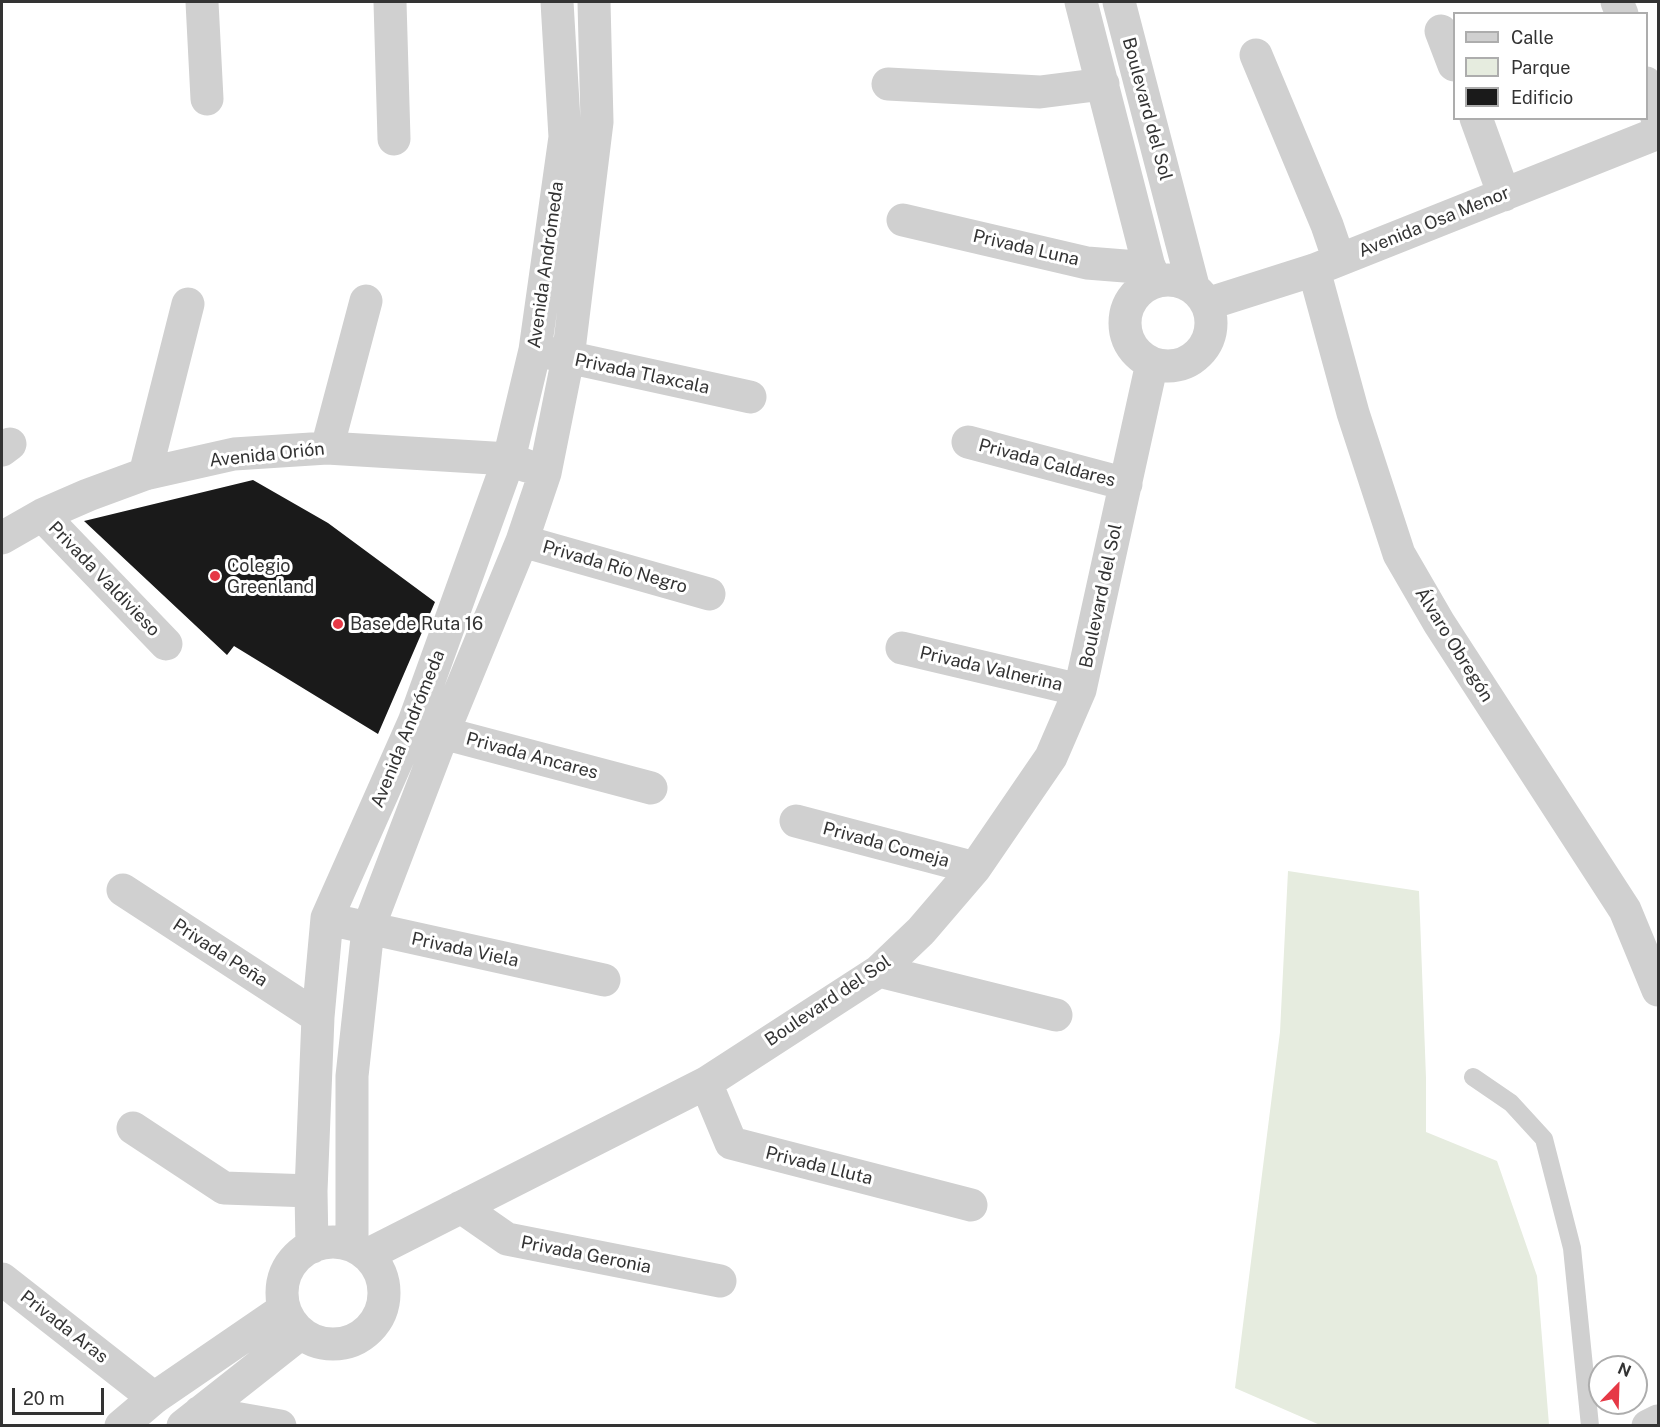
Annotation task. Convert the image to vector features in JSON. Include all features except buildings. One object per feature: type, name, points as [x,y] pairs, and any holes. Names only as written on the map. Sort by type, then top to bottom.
[{"type":"street","points":[[202,2],[207,99]]},
{"type":"street","points":[[390,2],[394,139]]},
{"type":"street","name":"Avenida Andrómeda","points":[[360,1250],[352,1076],[368,929],[509,459],[535,350],[565,136],[557,2]]},
{"type":"street","name":"Avenida Andrómeda","points":[[312,1247],[311,1191],[318,1017],[327,918],[429,728],[522,541],[546,473],[568,358],[597,122],[594,2]]},
{"type":"street","name":"Boulevard del Sol","points":[[1081,2],[1152,275]]},
{"type":"street","name":"Boulevard del Sol","points":[[1119,2],[1200,295]]},
{"type":"street","points":[[1441,31],[1453,60]]},
{"type":"street","name":"Álvaro Obregón","points":[[1256,55],[1328,225],[1327,265],[1353,413],[1399,554],[1439,623],[1625,910],[1659,990]]},
{"type":"street","points":[[888,84],[1040,92],[1103,84]]},
{"type":"street","points":[[1648,86],[1659,121]]},
{"type":"street","points":[[1477,120],[1504,195]]},
{"type":"street","name":"Avenida Osa Menor","points":[[1200,295],[1327,265],[1659,133]]},
{"type":"street","name":"Privada Luna","points":[[903,220],[1152,275]]},
{"type":"street","points":[[1152,275],[1172,280],[1200,295],[1211,319],[1210,333],[1205,347],[1194,358],[1181,364],[1166,366],[1152,363],[1141,357],[1127,337],[1125,325],[1130,303],[1152,275]]},
{"type":"street","points":[[327,448],[366,301]]},
{"type":"street","points":[[145,474],[188,304]]},
{"type":"street","name":"Privada Tlaxcala","points":[[535,350],[750,397]]},
{"type":"street","name":"Boulevard del Sol","points":[[360,1250],[461,1207],[706,1083],[879,971],[921,931],[975,868],[1051,757],[1080,690],[1152,363]]},
{"type":"street","name":"Privada Caldares","points":[[968,442],[1126,484]]},
{"type":"street","name":"Avenida Orión","points":[[2,538],[42,515],[145,474],[234,454],[327,448],[509,459],[546,473]]},
{"type":"street","name":"Privada Valdivieso","points":[[42,515],[166,644]]},
{"type":"street","name":"Privada Río Negro","points":[[522,541],[709,594]]},
{"type":"street","name":"Privada Valnerina","points":[[902,648],[1080,690]]},
{"type":"street","name":"Privada Ancares","points":[[429,728],[651,788]]},
{"type":"street","name":"Privada Comeja","points":[[796,821],[975,868]]},
{"type":"street","name":"Privada Peña","points":[[123,890],[318,1017]]},
{"type":"street","name":"Privada Viela","points":[[327,918],[604,980]]},
{"type":"street","points":[[879,971],[1056,1015]]},
{"type":"street","name":"Privada Lluta","points":[[706,1083],[731,1143],[971,1205]]},
{"type":"street","points":[[133,1128],[224,1188],[311,1191]]},
{"type":"street","name":"Privada Geronia","points":[[461,1207],[507,1239],[720,1281]]},
{"type":"street","points":[[335,1241],[360,1250],[378,1268],[383,1284],[384,1300],[379,1317],[369,1330],[356,1339],[340,1344],[323,1343],[308,1338],[293,1321],[281,1298],[283,1280],[289,1264],[302,1252],[312,1247],[335,1241]]},
{"type":"street","name":"Privada Aras","points":[[2,1279],[154,1398]]},
{"type":"street","points":[[121,1425],[154,1398],[293,1321]]},
{"type":"street","points":[[191,1419],[293,1321]]},
{"type":"street","points":[[191,1419],[280,1425]]},
{"type":"street","points":[[1648,1425],[1659,1421]]},
{"type":"lane","points":[[1473,1077],[1511,1103],[1544,1139],[1572,1248],[1590,1425]]},
{"type":"green space","points":[[1288,871],[1419,891],[1426,1132],[1497,1161],[1537,1276],[1549,1425],[1320,1425],[1235,1388],[1280,1032]]},
{"type":"place","name":"Colegio Greenland","points":[[215,576]]},
{"type":"place","name":"Base de Ruta 16","points":[[338,624]]}]
